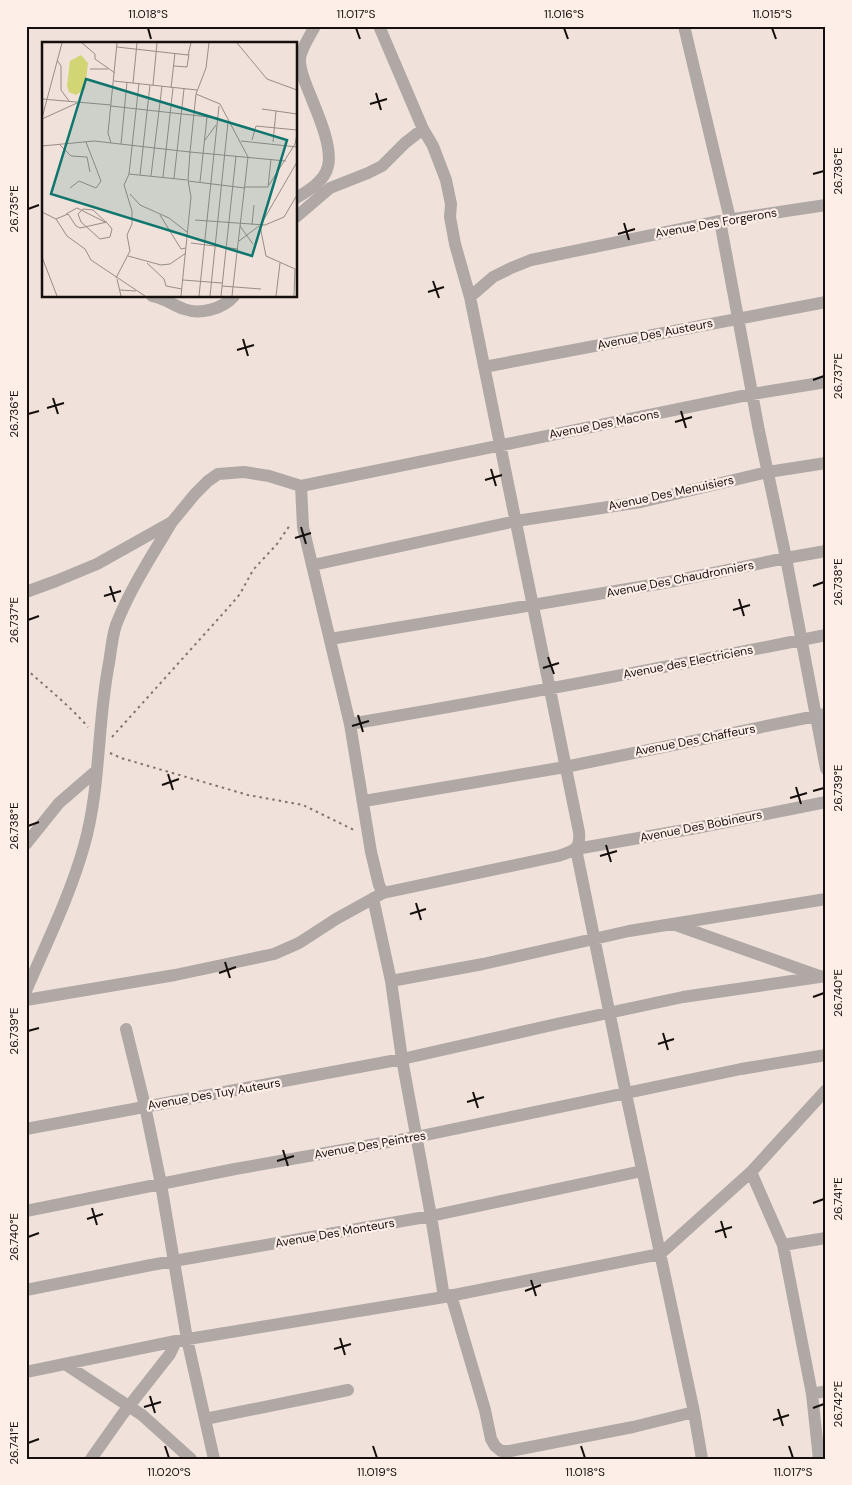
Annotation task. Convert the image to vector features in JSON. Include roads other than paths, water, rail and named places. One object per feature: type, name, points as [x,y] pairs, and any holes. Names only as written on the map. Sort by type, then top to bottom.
[{"type":"street","points":[[298,197],[315,185],[328,167],[329,154],[320,119],[302,73],[300,60],[315,26]]},
{"type":"street","points":[[379,26],[423,129],[433,146],[446,180],[451,204],[450,217],[470,298],[501,444],[579,832],[579,844],[576,849],[694,1412],[702,1459]]},
{"type":"street","points":[[684,26],[725,220],[752,394],[801,640],[821,715],[826,769]]},
{"type":"street","points":[[298,215],[330,188],[382,166],[405,143],[423,129]]},
{"type":"street","name":"Avenue Des Forgerons","points":[[470,298],[493,277],[532,260],[725,220],[826,204]]},
{"type":"street","points":[[160,298],[192,312],[218,308],[227,304],[232,298]]},
{"type":"street","name":"Avenue Des Austeurs","points":[[484,367],[826,302]]},
{"type":"street","name":"Avenue Des Macons","points":[[301,486],[752,394],[826,382]]},
{"type":"street","name":"Avenue Des Menuisiers","points":[[313,565],[516,521],[641,502],[768,472],[826,463]]},
{"type":"street","points":[[26,991],[58,918],[84,846],[101,747],[103,691],[116,626],[140,575],[172,522],[195,494],[218,474],[244,472],[269,476],[301,486],[303,527],[350,724],[364,801],[402,1059],[447,1296],[485,1410],[491,1439],[501,1451],[510,1451],[633,1427],[694,1412]]},
{"type":"street","points":[[26,592],[96,564],[172,522]]},
{"type":"street","name":"Avenue Des Chaudronniers","points":[[330,639],[669,582],[826,550]]},
{"type":"street","name":"Avenue des Electriciens","points":[[350,724],[670,667],[826,635]]},
{"type":"street","name":"Avenue Des Chaffeurs","points":[[364,801],[565,767],[821,715]]},
{"type":"street","points":[[26,844],[59,802],[96,771]]},
{"type":"street","name":"Avenue Des Bobineurs","points":[[26,1000],[175,974],[274,954],[299,943],[378,895],[558,856],[576,849],[696,828],[826,802]]},
{"type":"street","points":[[391,982],[483,964],[594,938],[826,899]]},
{"type":"street","points":[[671,924],[823,976]]},
{"type":"street","name":"Avenue Des Tuy Auteurs","points":[[26,1129],[402,1059],[683,997],[823,976]]},
{"type":"street","points":[[126,1029],[145,1106],[161,1184],[174,1261],[182,1340],[205,1419],[214,1459]]},
{"type":"street","name":"Avenue Des Peintres","points":[[26,1211],[235,1169],[416,1137],[741,1069],[826,1054]]},
{"type":"street","points":[[26,1372],[182,1340],[447,1296],[660,1254],[751,1172],[826,1090]]},
{"type":"street","name":"Avenue Des Monteurs","points":[[26,1290],[174,1261],[432,1216],[642,1171]]},
{"type":"street","points":[[751,1172],[783,1245],[812,1394],[819,1459]]},
{"type":"street","points":[[783,1245],[826,1238]]},
{"type":"street","points":[[91,1459],[122,1415],[182,1340]]},
{"type":"street","points":[[65,1364],[142,1415],[191,1459]]},
{"type":"street","points":[[205,1419],[348,1390]]},
{"type":"street","points":[[812,1394],[826,1391]]},
{"type":"street","points":[[510,1451],[522,1459]]}]
